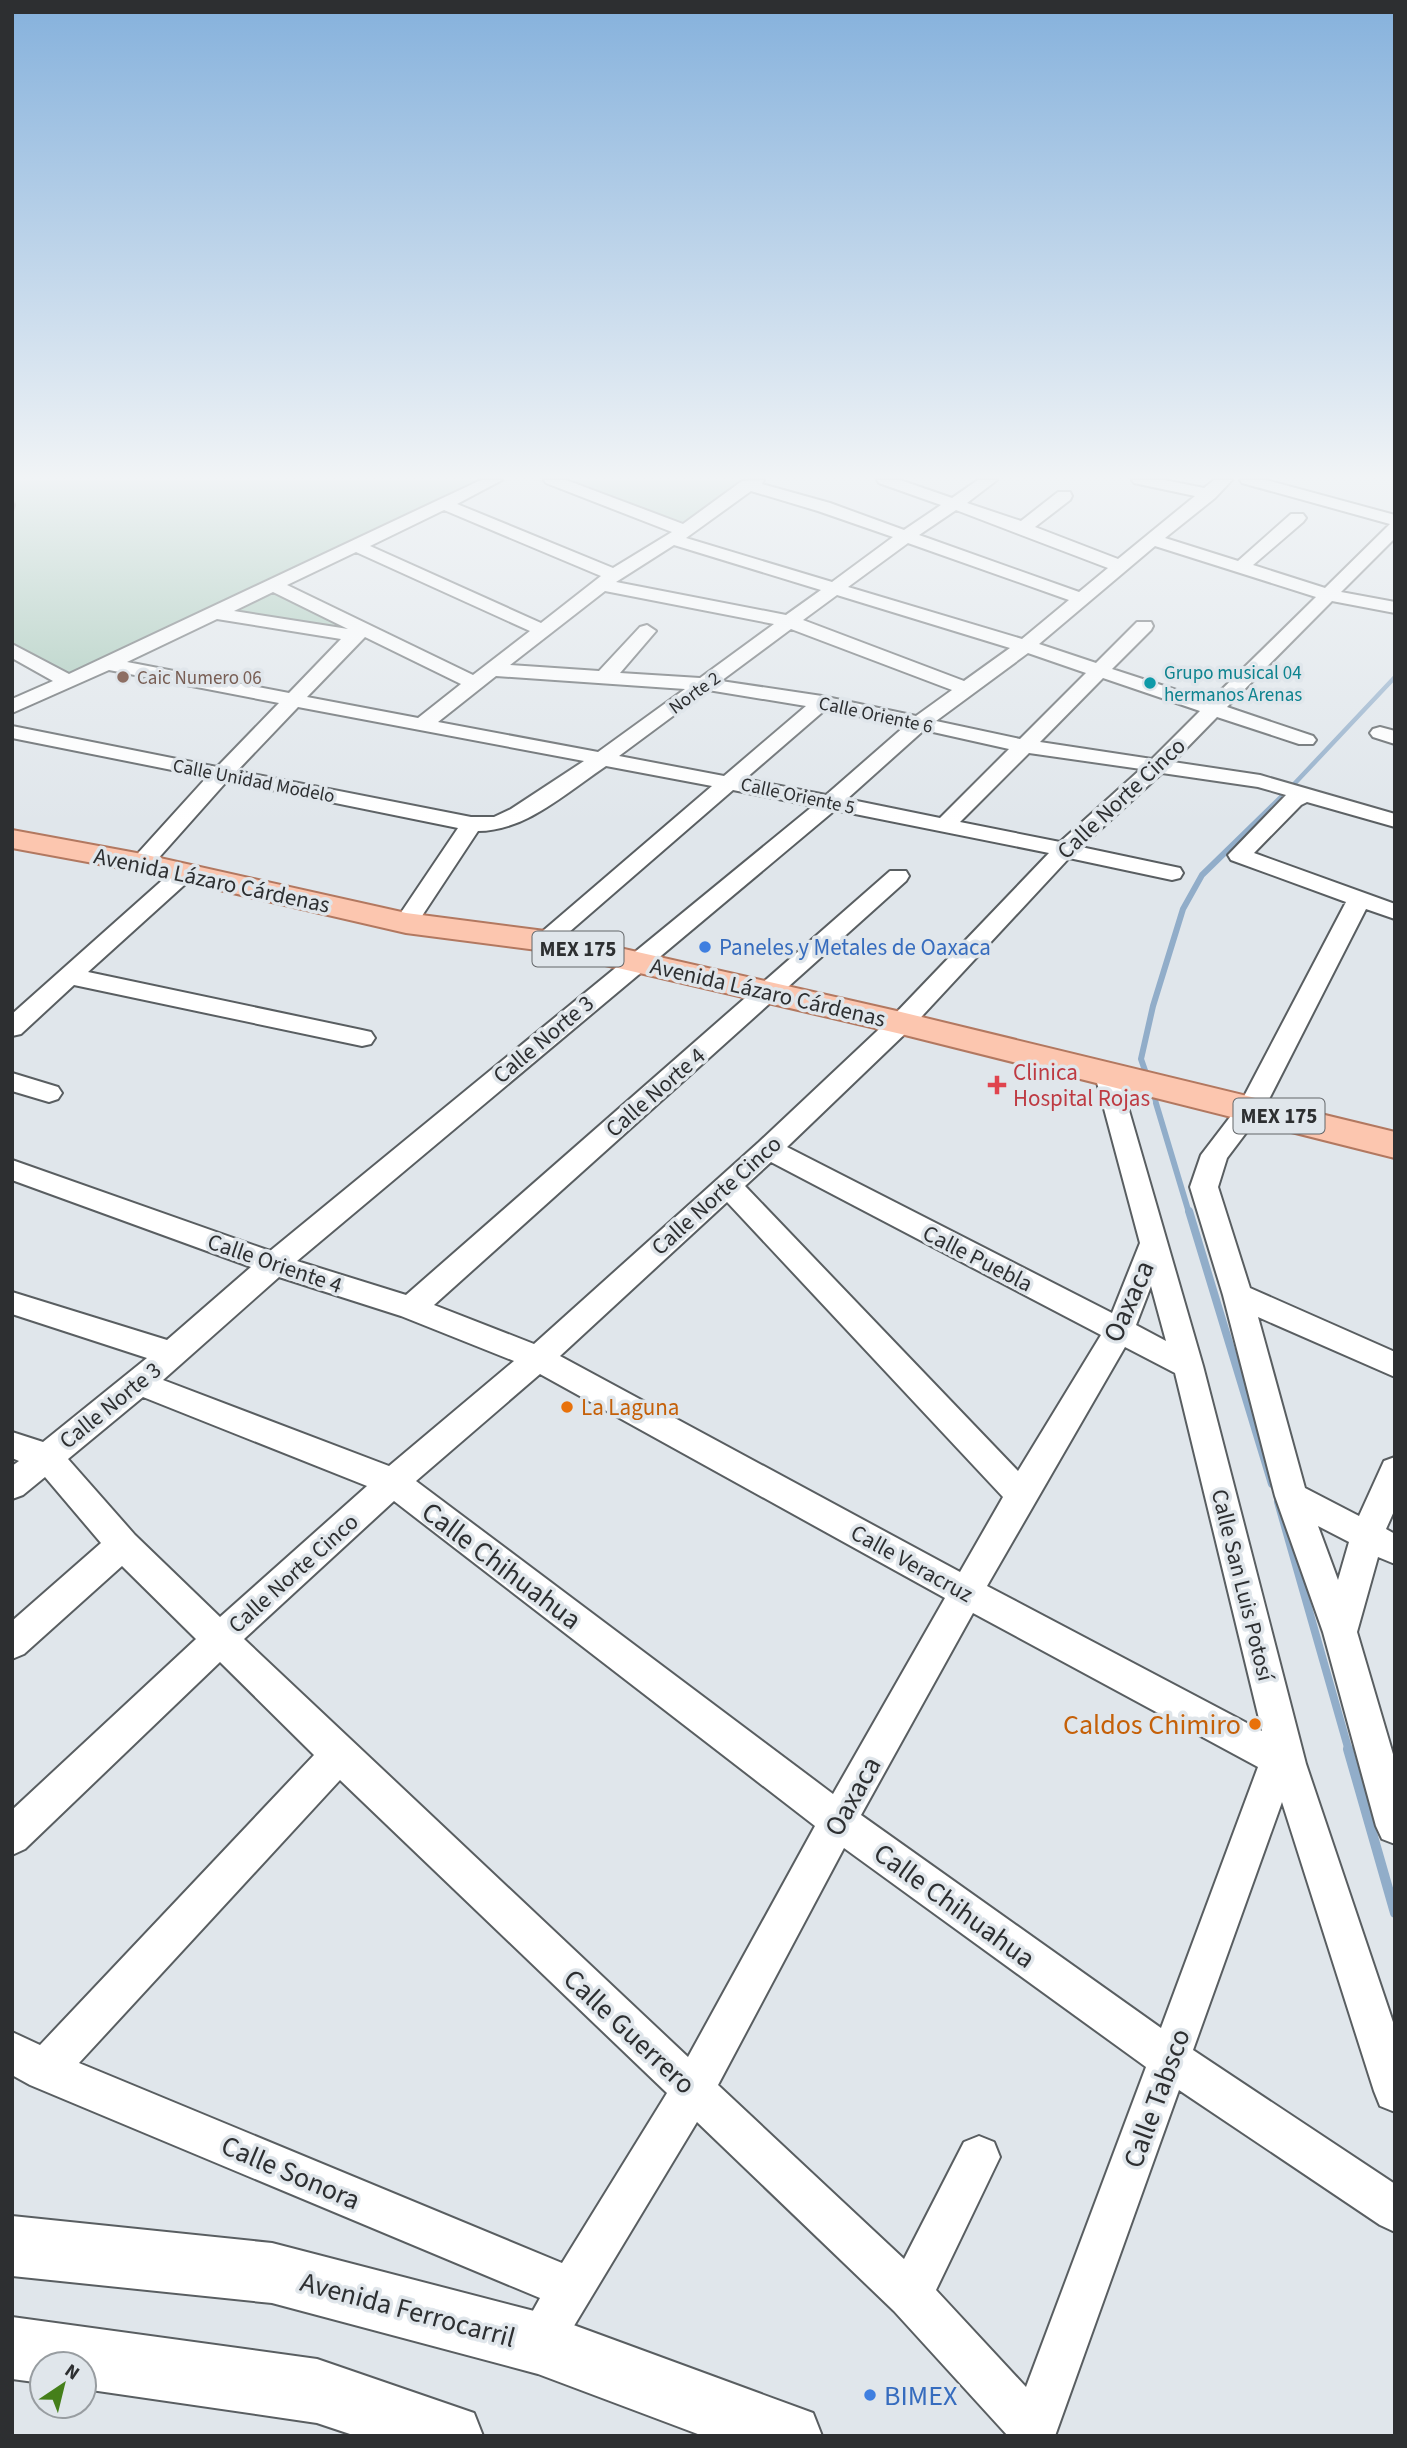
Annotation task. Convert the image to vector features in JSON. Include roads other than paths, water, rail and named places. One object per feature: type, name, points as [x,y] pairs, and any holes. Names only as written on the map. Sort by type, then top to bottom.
[{"type":"main road","name":"Avenida Lázaro Cárdenas","points":[[12,839],[184,873],[406,923],[545,941],[901,1023],[1395,1144]]},
{"type":"main road","name":"Avenida Ferrocarril","points":[[12,2246],[272,2273],[538,2343],[790,2436]]},
{"type":"main road","points":[[12,2348],[317,2391],[451,2436]]},
{"type":"street","points":[[12,707],[253,594]]},
{"type":"street","points":[[291,594],[381,639],[482,677]]},
{"type":"street","points":[[463,594],[542,630]]},
{"type":"street","points":[[423,724],[589,594]]},
{"type":"street","points":[[670,594],[790,622],[964,688]]},
{"type":"street","name":"Norte 2","points":[[497,824],[519,814],[600,760],[825,594]]},
{"type":"street","points":[[857,594],[1025,646],[1306,740]]},
{"type":"street","points":[[1069,594],[1082,599]]},
{"type":"street","name":"Calle Norte 3","points":[[12,1485],[139,1383],[274,1264],[832,801],[919,724],[964,688],[1025,646],[1088,594]]},
{"type":"street","points":[[1329,595],[1395,608]]},
{"type":"street","name":"Calle Norte Cinco","points":[[12,1836],[220,1639],[768,1149],[901,1023],[1065,849],[1157,766],[1329,595]]},
{"type":"street","points":[[214,613],[381,639]]},
{"type":"street","points":[[944,826],[1144,626]]},
{"type":"street","points":[[604,678],[647,631]]},
{"type":"street","points":[[147,857],[222,774],[355,636]]},
{"type":"street","points":[[12,650],[68,681]]},
{"type":"street","name":"Calle Oriente 5","points":[[107,664],[600,760],[832,801],[1172,873]]},
{"type":"street","name":"Calle Oriente 6","points":[[482,677],[604,678],[704,684],[822,702],[1025,746],[1266,783],[1395,821]]},
{"type":"street","points":[[545,941],[822,702]]},
{"type":"street","name":"Calle Unidad Modelo","points":[[12,732],[471,824],[497,824]]},
{"type":"street","points":[[1300,794],[1239,855],[1359,900],[1391,904]]},
{"type":"street","points":[[406,923],[471,824]]},
{"type":"street","points":[[12,1028],[184,873]]},
{"type":"street","name":"Calle Norte 4","points":[[411,1308],[898,876]]},
{"type":"street","points":[[1359,900],[1251,1109],[1214,1155],[1204,1187],[1238,1295],[1292,1496],[1340,1632],[1395,1825]]},
{"type":"street","points":[[68,976],[362,1038]]},
{"type":"street","points":[[12,1082],[49,1093]]},
{"type":"street","name":"Calle San Luis Potosí","points":[[1137,1082],[1154,1243],[1188,1366],[1284,1762],[1395,2091]]},
{"type":"street","name":"Calle Puebla","points":[[768,1149],[1188,1366]]},
{"type":"street","name":"Calle Oriente 4","points":[[12,1170],[274,1264],[411,1308],[537,1358]]},
{"type":"street","points":[[728,1185],[1021,1495]]},
{"type":"street","name":"Oaxaca","points":[[538,2343],[693,2090],[838,1821],[966,1592],[1119,1331],[1154,1243]]},
{"type":"street","points":[[1238,1295],[1395,1365]]},
{"type":"street","points":[[12,1303],[173,1354]]},
{"type":"street","name":"Calle Veracruz","points":[[537,1358],[1284,1762]]},
{"type":"street","name":"Calle Chihuahua","points":[[139,1383],[393,1482],[838,1821],[1171,2060],[1395,2210]]},
{"type":"street","points":[[12,1445],[47,1457]]},
{"type":"street","name":"Calle Guerrero","points":[[47,1457],[123,1545],[339,1755],[910,2295],[1033,2433]]},
{"type":"street","points":[[1340,1632],[1381,1543],[1395,1470]]},
{"type":"street","points":[[1292,1496],[1381,1543]]},
{"type":"street","points":[[12,1643],[123,1545]]},
{"type":"street","points":[[28,2061],[339,1755]]},
{"type":"street","name":"Calle Tabsco","points":[[1033,2433],[1284,1762]]},
{"type":"street","name":"Calle Sonora","points":[[28,2061],[572,2289]]},
{"type":"street","points":[[910,2295],[979,2157]]},
{"type":"waterway","points":[[1281,798],[1395,677]]},
{"type":"waterway","points":[[1148,1079],[1141,1059],[1153,1006],[1183,909],[1202,875],[1281,798]]},
{"type":"waterway","points":[[1152,1090],[1189,1213]]},
{"type":"waterway","points":[[1189,1211],[1272,1484]]},
{"type":"waterway","points":[[1278,1502],[1349,1751]]},
{"type":"waterway","points":[[1348,1749],[1395,1913]]},
{"type":"place","name":"Caic Numero 06","points":[[123,677]]},
{"type":"place","name":"Grupo musical 04 hermanos Arenas","points":[[1150,683]]},
{"type":"place","name":"Paneles y Metales de Oaxaca","points":[[705,947]]},
{"type":"place","name":"Clinica Hospital Rojas","points":[[997,1085]]},
{"type":"place","name":"La Laguna","points":[[567,1407]]},
{"type":"place","name":"Caldos Chimiro","points":[[1255,1724]]},
{"type":"place","name":"BIMEX","points":[[870,2395]]}]
